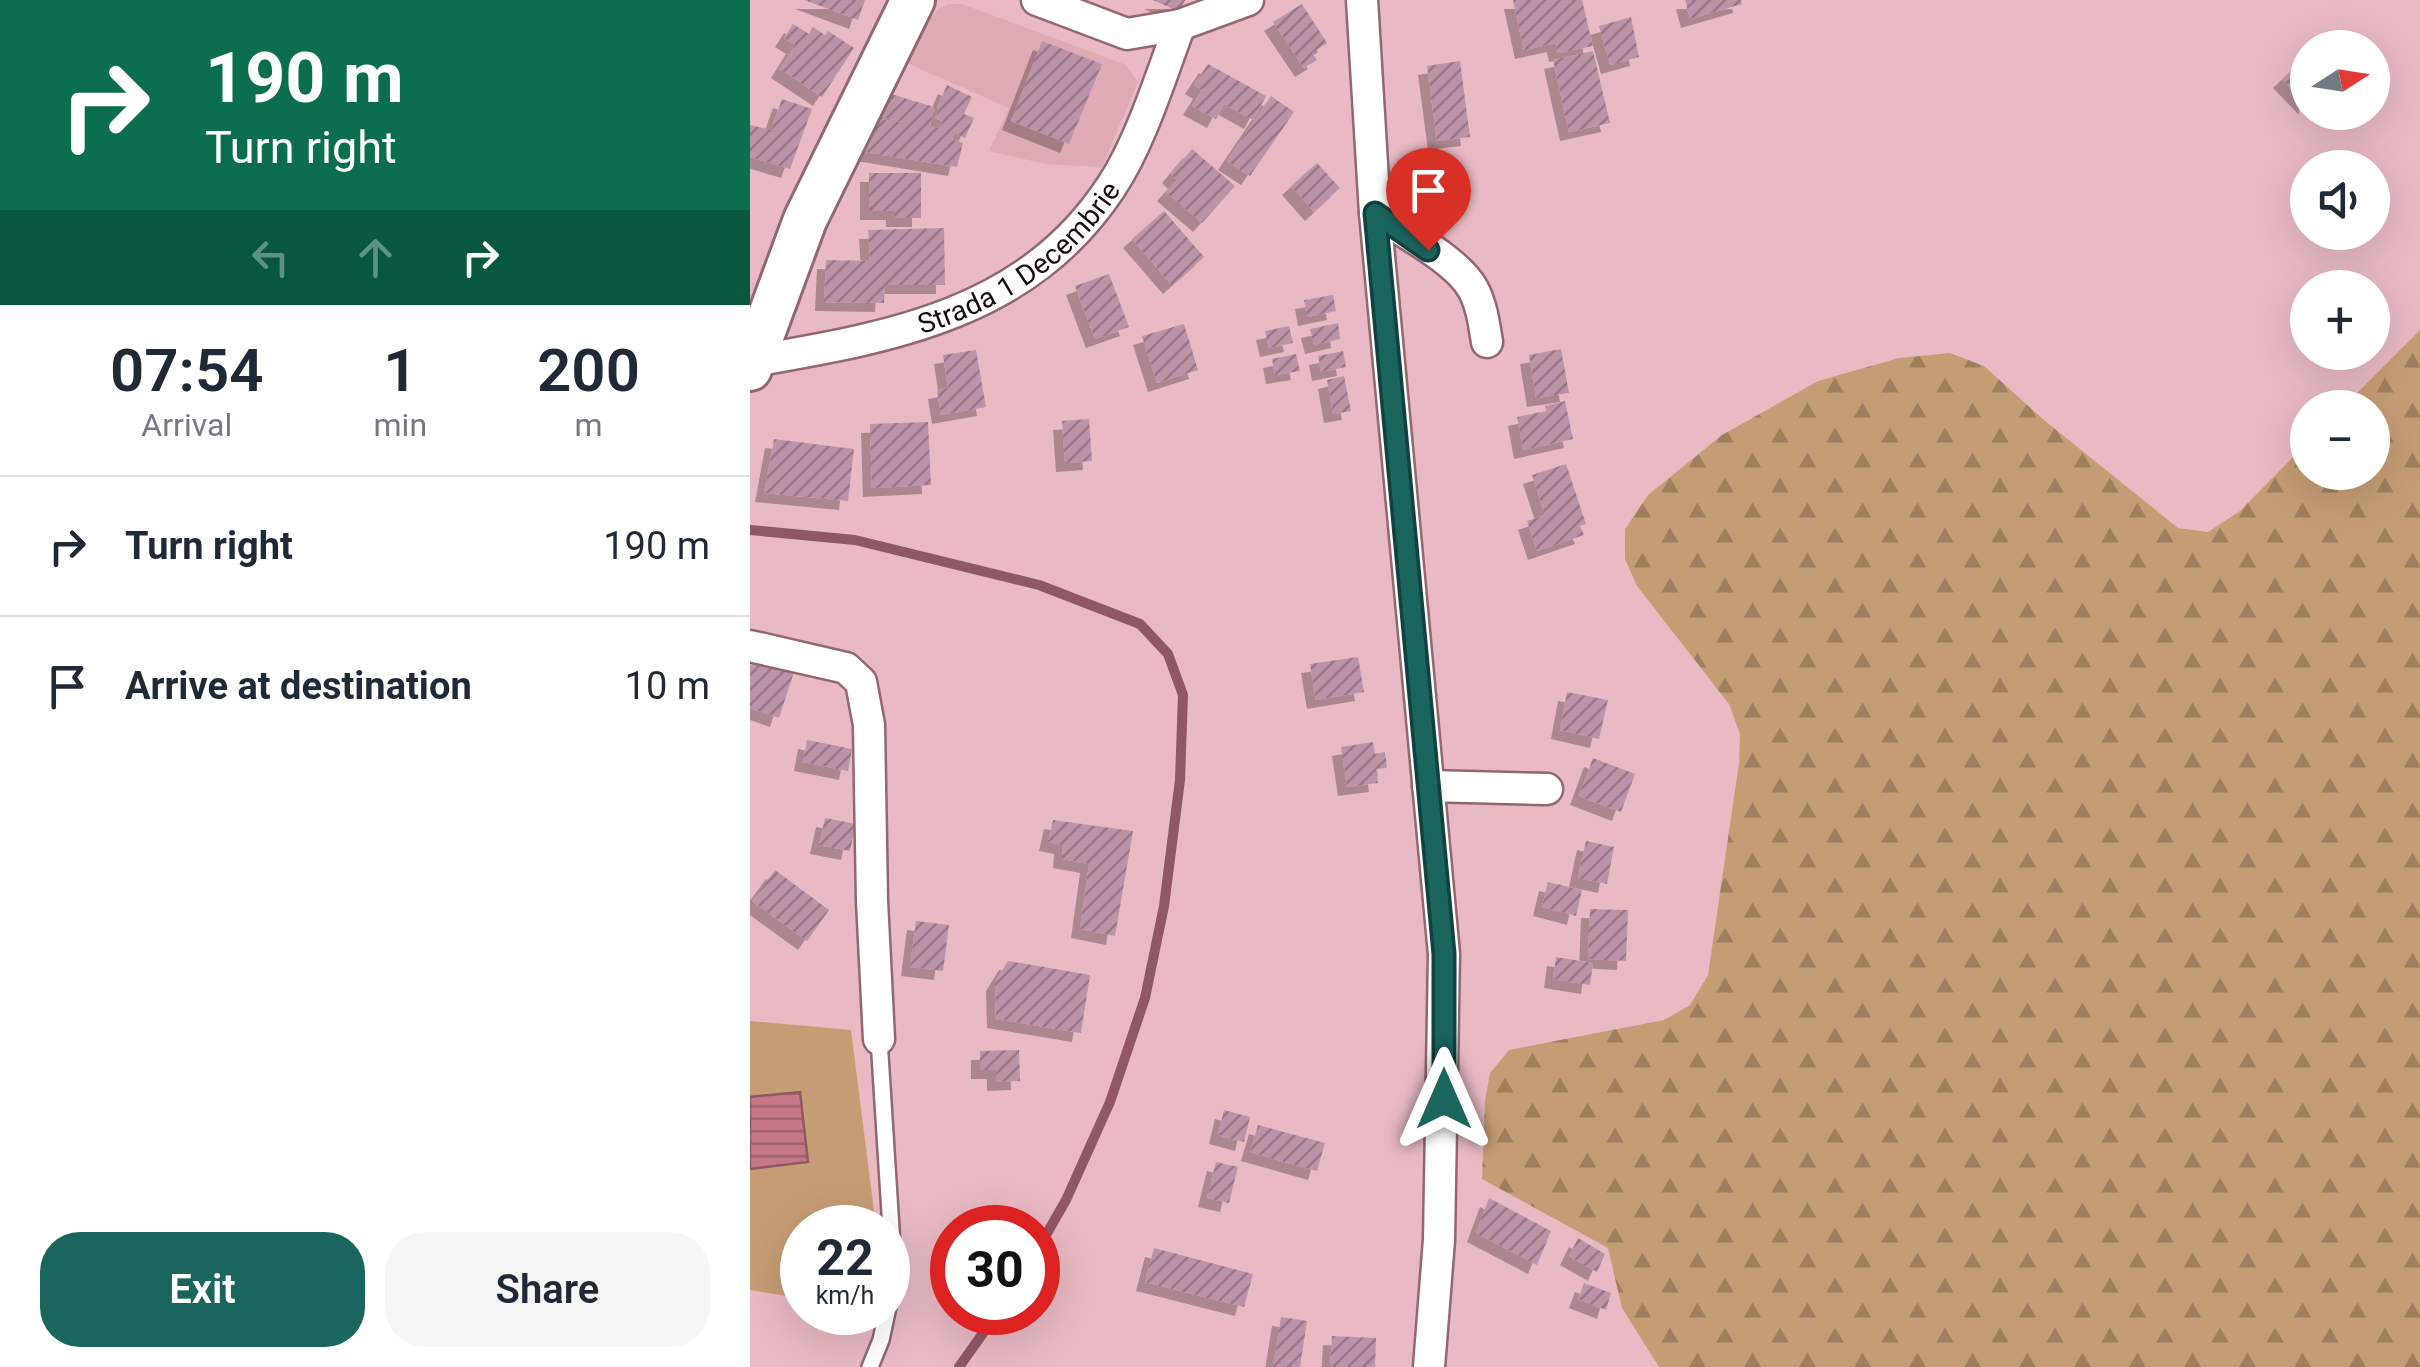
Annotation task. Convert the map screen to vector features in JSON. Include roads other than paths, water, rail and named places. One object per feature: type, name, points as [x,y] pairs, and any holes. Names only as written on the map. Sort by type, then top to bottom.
[{"type":"main road","points":[[751,365],[805,220],[913,0]]},
{"type":"street","points":[[1037,0],[1128,34],[1180,25],[1248,0]]},
{"type":"street","points":[[1362,0],[1375,213],[1444,954],[1440,1222],[1428,1367]]},
{"type":"street","name":"Strada 1 Decembrie","points":[[751,365],[938,321],[1032,269],[1081,228],[1114,184],[1180,25]]},
{"type":"street","points":[[1375,213],[1460,272],[1482,310],[1487,342]]},
{"type":"street","points":[[750,646],[846,668],[861,682],[869,726],[879,1039]]},
{"type":"street","points":[[1428,786],[1547,789]]},
{"type":"lane","points":[[879,1039],[890,1205]]},
{"type":"lane","points":[[870,1367],[882,1335]]},
{"type":"waterway","points":[[750,530],[855,540],[1039,585],[1140,624],[1168,654],[1183,695],[1180,780],[1164,906],[1145,998],[1110,1102],[1060,1210]]},
{"type":"waterway","points":[[959,1367],[982,1335]]}]
